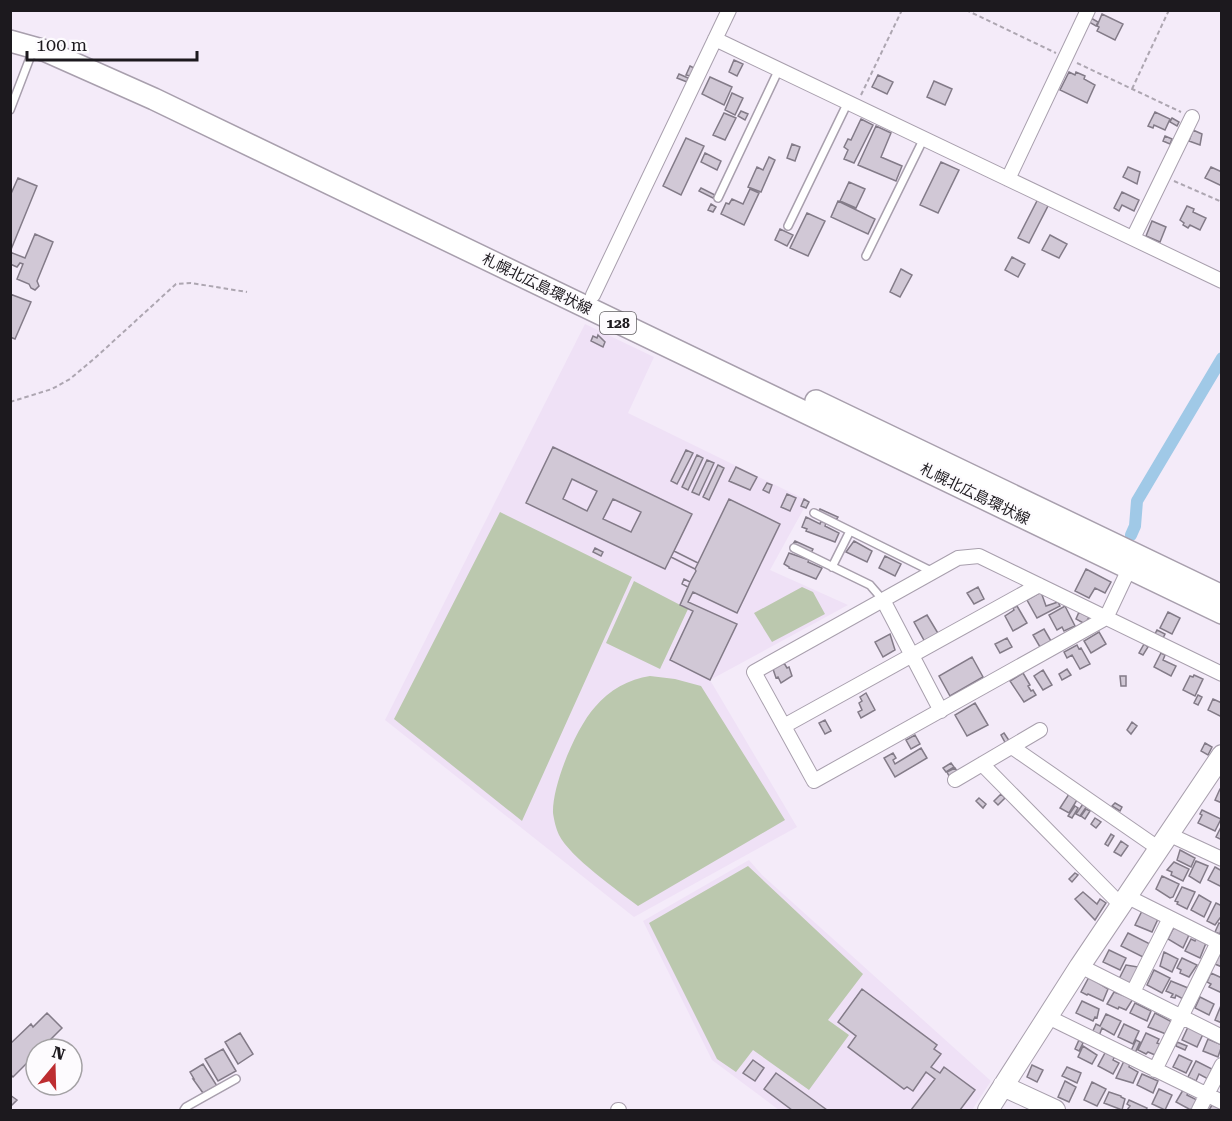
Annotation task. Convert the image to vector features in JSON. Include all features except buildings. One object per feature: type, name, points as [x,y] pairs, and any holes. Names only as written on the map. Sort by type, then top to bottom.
[{"type":"main road","name":"札幌北広島環状線","points":[[10,27],[56,41],[167,91],[1221,596]]},
{"type":"main road","name":"札幌北広島環状線","points":[[10,41],[46,51],[154,99],[1221,613]]},
{"type":"street","points":[[593,295],[729,10]]},
{"type":"street","points":[[1008,178],[1088,10]]},
{"type":"street","points":[[715,39],[1221,280]]},
{"type":"street","points":[[1133,238],[1192,117]]},
{"type":"street","points":[[1129,568],[1106,618],[814,781],[754,672],[958,558],[979,556],[1039,585],[1106,618],[1221,674]]},
{"type":"street","points":[[784,726],[1039,585]]},
{"type":"street","points":[[883,600],[941,711]]},
{"type":"street","points":[[955,780],[1040,730]]},
{"type":"street","points":[[1012,747],[1163,841],[1221,859]]},
{"type":"street","points":[[982,764],[1123,900],[1170,918],[1220,943],[1155,1070]]},
{"type":"street","points":[[988,1110],[1123,900],[1163,841],[1218,768]]},
{"type":"street","points":[[1133,992],[1170,918]]},
{"type":"street","points":[[1080,966],[1221,1037]]},
{"type":"street","points":[[1048,1017],[1221,1102]]},
{"type":"street","points":[[1199,1110],[1221,1065]]},
{"type":"street","points":[[1003,1086],[1055,1110]]},
{"type":"lane","points":[[10,110],[34,48]]},
{"type":"lane","points":[[718,198],[779,69]]},
{"type":"lane","points":[[788,226],[852,104]]},
{"type":"lane","points":[[866,256],[924,138]]},
{"type":"lane","points":[[814,513],[933,572]]},
{"type":"lane","points":[[832,567],[849,531]]},
{"type":"lane","points":[[794,548],[870,585],[883,600]]},
{"type":"lane","points":[[184,1110],[236,1079]]},
{"type":"path","points":[[852,104],[902,10]]},
{"type":"path","points":[[966,10],[1192,117]]},
{"type":"path","points":[[1132,89],[1169,10]]},
{"type":"path","points":[[1164,176],[1221,202]]},
{"type":"path","points":[[10,402],[52,389],[69,379],[176,284],[191,283],[247,292]]},
{"type":"shaded area","points":[[585,324],[654,357],[628,413],[808,501],[770,570],[848,605],[710,680],[797,827],[634,917],[385,720]]},
{"type":"shaded area","points":[[749,860],[762,875],[991,1081],[972,1110],[779,1110],[712,1060],[643,921]]},
{"type":"green space","points":[[500,512],[632,577],[522,821],[394,719]]},
{"type":"green space","points":[[634,581],[688,609],[660,669],[606,643]]},
{"type":"green space","points":[[802,587],[813,592],[825,614],[772,642],[754,613]]},
{"type":"green space","points":[[650,676],[675,679],[701,686],[785,820],[638,906],[573,853],[559,835],[553,813],[556,788],[566,757],[588,716],[601,701],[620,686]]},
{"type":"green space","points":[[748,866],[863,974],[828,1020],[849,1035],[809,1090],[753,1050],[736,1072],[717,1059],[649,923]]},
{"type":"waterway","points":[[1131,535],[1135,526],[1137,501],[1222,358]]}]
